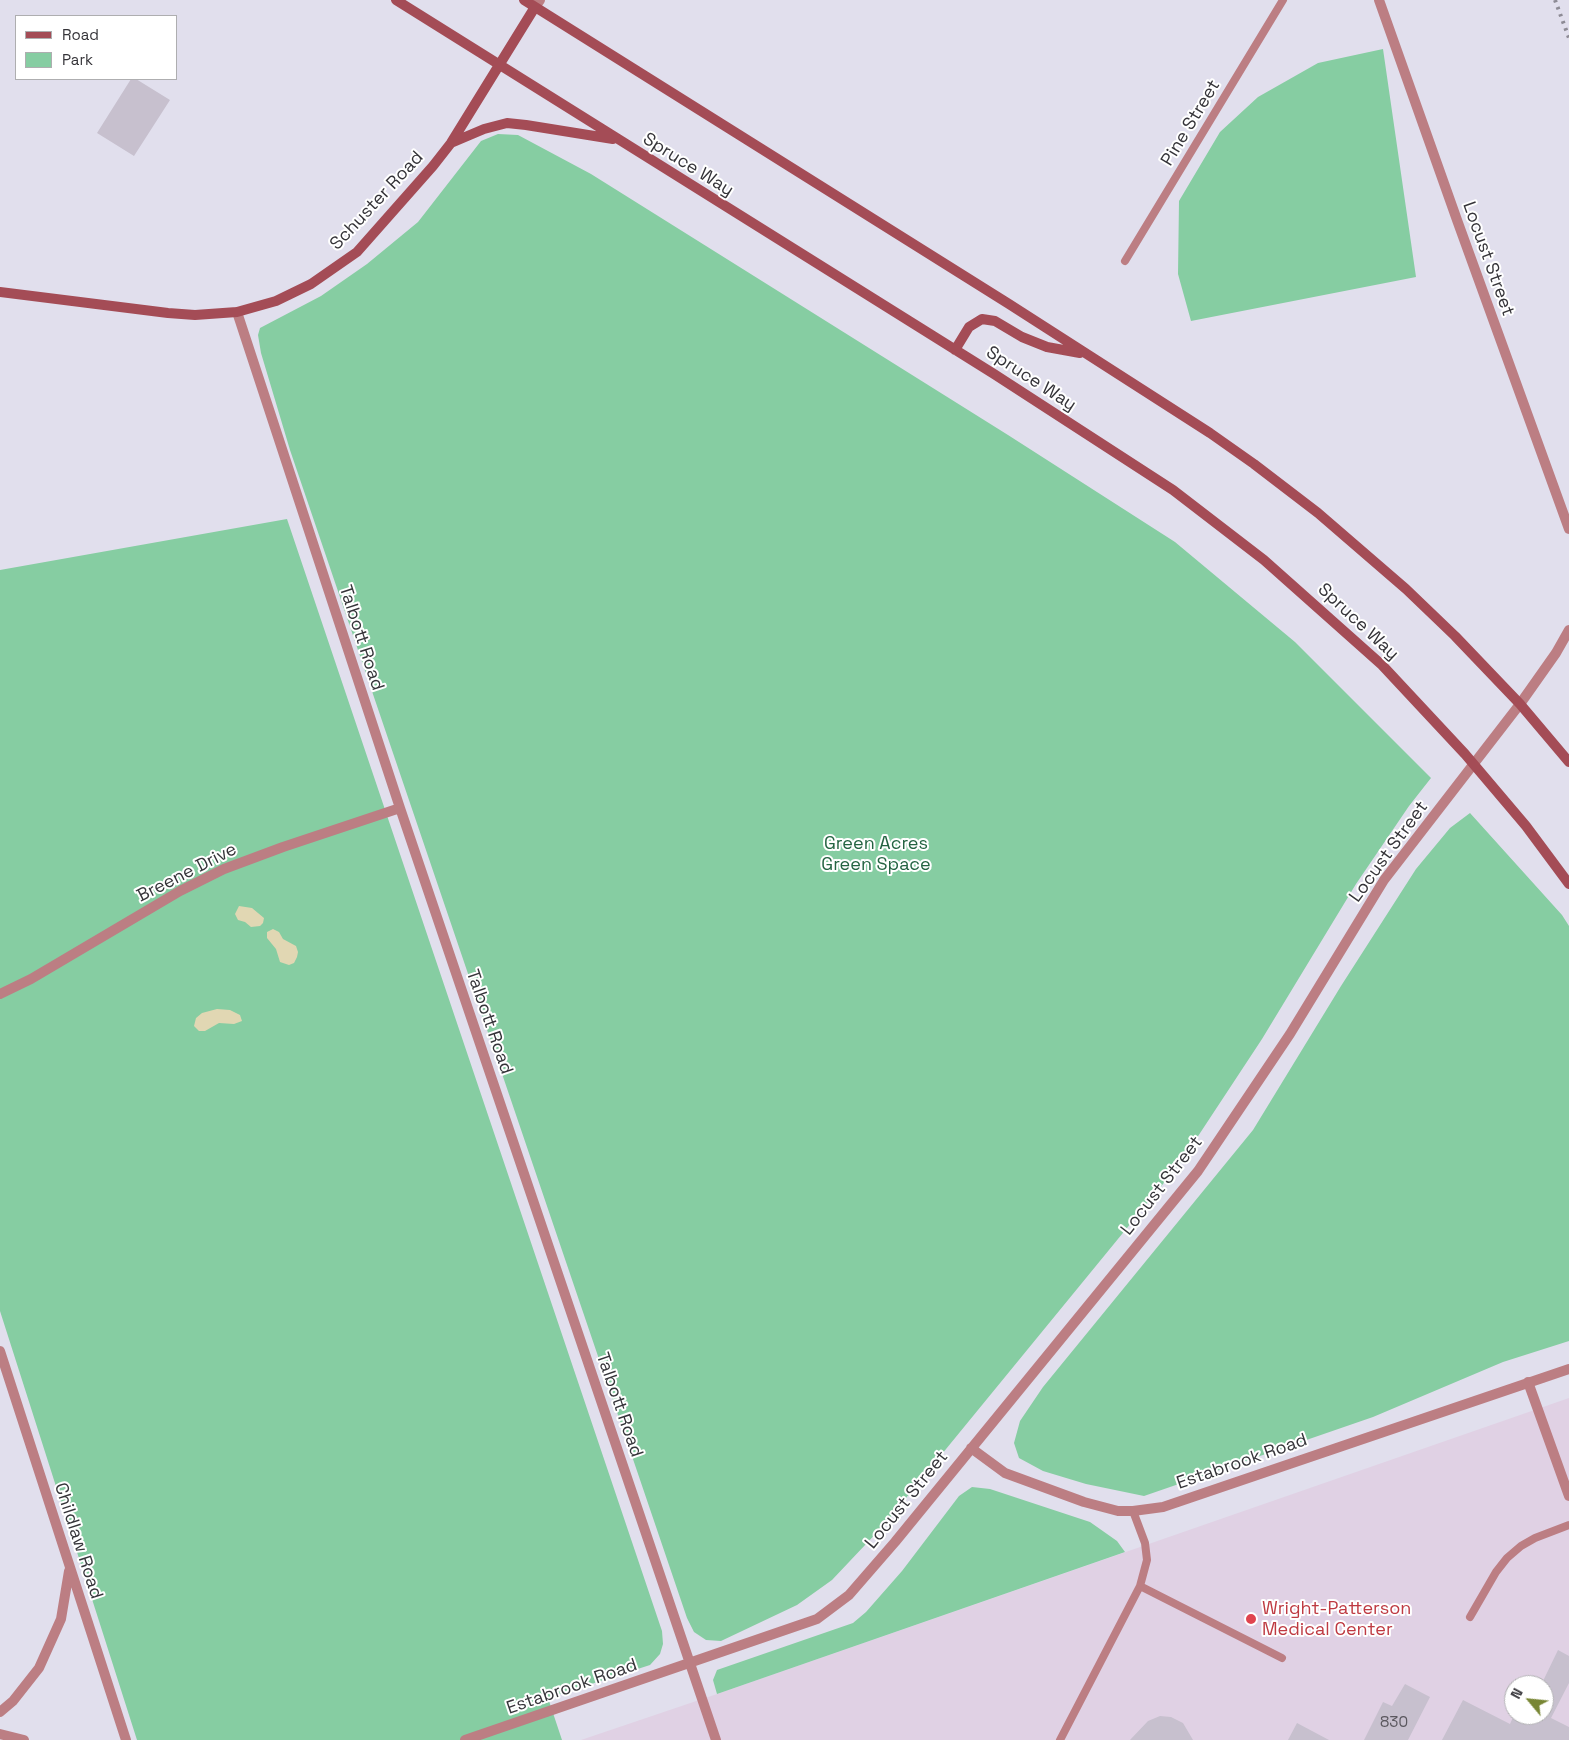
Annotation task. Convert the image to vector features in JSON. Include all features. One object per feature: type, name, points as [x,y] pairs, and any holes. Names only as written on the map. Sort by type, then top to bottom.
[{"type":"street","name":"Spruce Way","points":[[396,0],[955,350],[1173,490],[1264,560],[1382,665],[1474,764],[1526,826],[1569,884]]},
{"type":"street","points":[[524,0],[538,4],[1210,433],[1254,464],[1318,513],[1406,589],[1455,636],[1520,704],[1569,762]]},
{"type":"street","name":"Locust Street","points":[[1379,0],[1456,220],[1569,529]]},
{"type":"street","name":"Schuster Road","points":[[0,292],[195,315],[237,312],[285,297],[311,284],[357,252],[433,166],[451,143],[538,4]]},
{"type":"street","points":[[451,143],[484,129],[507,123],[618,140]]},
{"type":"street","name":"Talbott Road","points":[[237,312],[400,808],[716,1740]]},
{"type":"street","points":[[955,350],[969,327],[982,319],[995,321],[1022,337],[1047,348],[1086,354]]},
{"type":"street","name":"Locust Street","points":[[689,1664],[816,1619],[849,1595],[895,1542],[1198,1171],[1290,1034],[1384,880],[1520,704],[1556,653],[1569,630]]},
{"type":"street","name":"Breene Drive","points":[[0,994],[31,979],[180,891],[224,869],[400,808]]},
{"type":"street","name":"Childlaw Road","points":[[1,1356],[126,1740]]},
{"type":"street","name":"Estabrook Road","points":[[971,1448],[1005,1473],[1084,1502],[1118,1510],[1133,1511],[1163,1507],[1569,1369]]},
{"type":"street","points":[[1528,1382],[1569,1496]]},
{"type":"street","points":[[0,1712],[13,1701],[39,1668],[61,1619],[70,1570]]},
{"type":"street","name":"Estabrook Road","points":[[465,1740],[689,1664]]},
{"type":"street","points":[[0,1734],[24,1740]]},
{"type":"lane","name":"Pine Street","points":[[1125,261],[1283,0]]},
{"type":"lane","points":[[1060,1740],[1140,1586],[1146,1560],[1145,1543],[1133,1511]]},
{"type":"lane","points":[[1470,1617],[1496,1572],[1507,1558],[1521,1546],[1535,1538],[1569,1524]]},
{"type":"lane","points":[[1140,1586],[1282,1658]]},
{"type":"shaded area","name":"Wright-Patterson Medical Center","points":[[1569,1398],[1569,1740],[581,1740],[717,1694]]},
{"type":"green space","points":[[1383,49],[1416,277],[1191,321],[1178,274],[1179,201],[1220,132],[1258,97],[1318,63]]},
{"type":"green space","name":"Green Acres Green Space","points":[[498,134],[518,135],[591,174],[1175,542],[1295,642],[1431,778],[1409,806],[1356,884],[1262,1039],[1181,1162],[883,1526],[832,1580],[797,1605],[721,1641],[706,1640],[694,1632],[687,1618],[290,450],[261,353],[258,335],[260,328],[321,296],[367,264],[418,222],[481,141]]},
{"type":"green space","points":[[287,519],[662,1631],[663,1644],[660,1654],[650,1665],[548,1698],[562,1740],[137,1740],[0,1311],[0,570]]},
{"type":"green space","points":[[1470,813],[1562,915],[1569,926],[1569,1341],[1503,1362],[1373,1417],[1144,1496],[1086,1484],[1043,1471],[1019,1458],[1014,1443],[1020,1421],[1043,1387],[1253,1130],[1341,986],[1416,869],[1450,828]]},
{"type":"green space","points":[[972,1487],[990,1489],[1090,1522],[1117,1541],[1125,1552],[717,1694],[713,1680],[717,1670],[853,1623],[866,1612],[902,1571],[959,1496]]},
{"type":"sand","points":[[239,906],[252,908],[264,918],[263,923],[260,926],[251,927],[245,922],[238,920],[235,914]]},
{"type":"sand","points":[[273,929],[279,932],[283,939],[296,946],[298,952],[294,963],[289,965],[280,962],[276,949],[267,938],[267,932]]},
{"type":"sand","points":[[217,1009],[230,1010],[240,1015],[242,1021],[234,1024],[219,1023],[205,1031],[199,1031],[194,1026],[196,1018],[202,1013]]},
{"type":"building","points":[[130,80],[138,80],[170,100],[134,156],[97,133]]},
{"type":"building","points":[[1558,1650],[1569,1656],[1569,1683],[1554,1712],[1554,1675],[1546,1675]]},
{"type":"building","points":[[1405,1684],[1430,1697],[1408,1740],[1364,1740],[1383,1702],[1392,1706]]},
{"type":"building","points":[[1463,1700],[1504,1721],[1504,1725],[1554,1725],[1554,1720],[1569,1727],[1569,1740],[1442,1740]]},
{"type":"building","points":[[1160,1716],[1171,1717],[1183,1723],[1193,1740],[1130,1740],[1148,1721]]},
{"type":"building","points":[[1297,1723],[1329,1740],[1288,1740]]},
{"type":"railway","points":[[1555,0],[1569,38]]},
{"type":"place","name":"Wright-Patterson Medical Center","points":[[1251,1619]]}]
